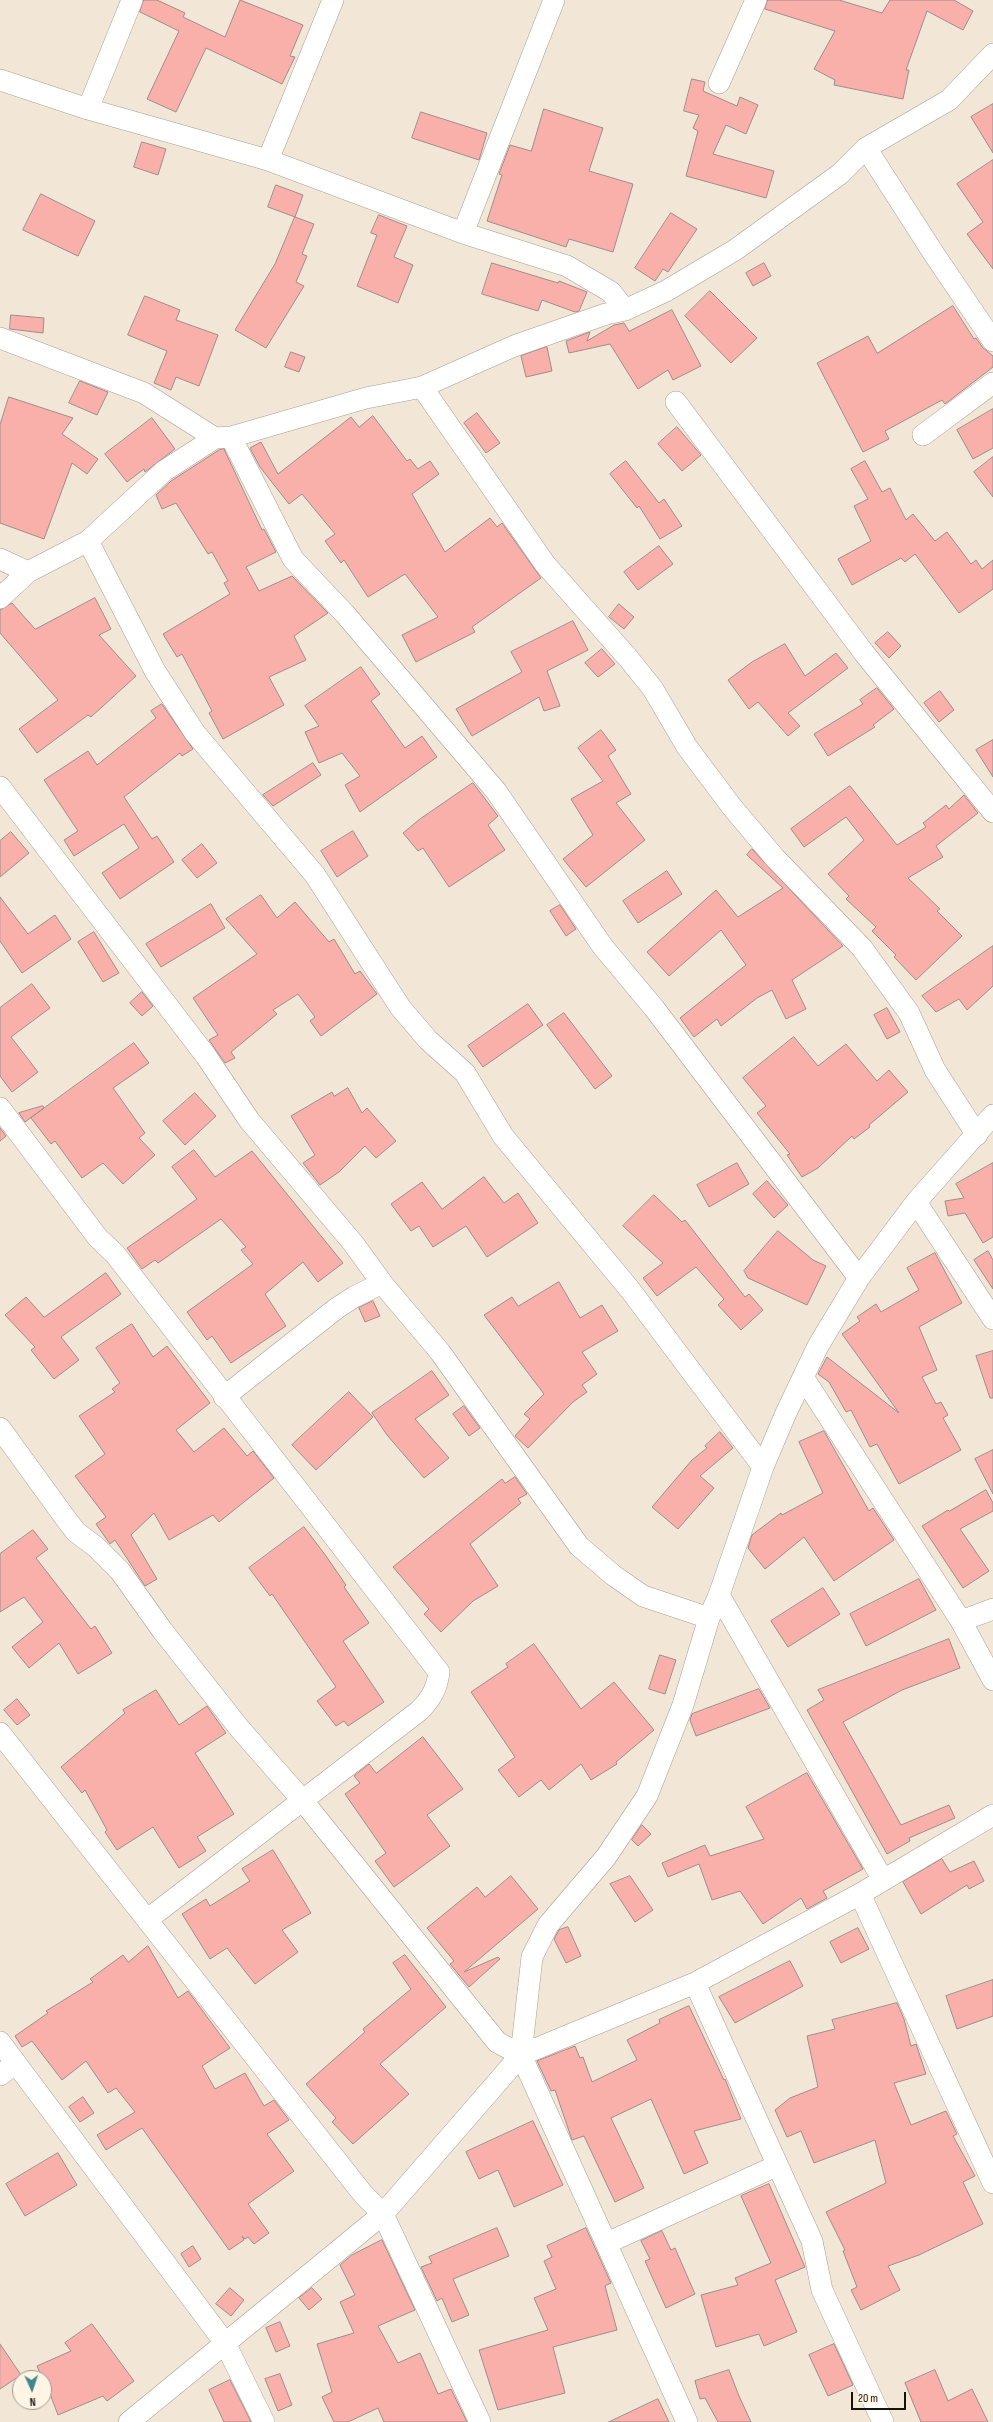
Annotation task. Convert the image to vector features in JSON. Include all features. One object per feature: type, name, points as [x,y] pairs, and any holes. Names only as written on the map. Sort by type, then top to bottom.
[{"type":"street","points":[[88,109],[132,0]]},
{"type":"street","points":[[268,160],[333,0]]},
{"type":"street","points":[[463,233],[554,0]]},
{"type":"street","points":[[719,83],[756,0]]},
{"type":"street","points":[[0,598],[28,572],[88,541],[164,471],[223,438],[366,398],[422,387],[514,346],[606,314],[625,310],[666,291],[735,250],[840,174],[866,148],[949,100],[993,54]]},
{"type":"street","points":[[0,80],[88,109],[268,160],[463,233],[567,266],[611,292],[625,310]]},
{"type":"street","points":[[866,148],[934,254],[993,341]]},
{"type":"street","points":[[0,338],[144,393],[223,438],[293,559],[345,614],[496,791],[603,947],[654,1008],[859,1278]]},
{"type":"street","points":[[923,435],[993,383]]},
{"type":"street","points":[[422,387],[545,564],[630,659],[653,689],[687,747],[732,807],[776,858],[862,948],[909,1013],[935,1070],[976,1135]]},
{"type":"street","points":[[676,402],[864,654],[993,812]]},
{"type":"street","points":[[88,541],[155,671],[195,733],[315,875],[400,1007],[428,1040],[465,1073],[503,1136],[631,1291],[763,1467]]},
{"type":"street","points":[[0,559],[28,572]]},
{"type":"street","points":[[0,787],[206,1056],[249,1120],[353,1243],[382,1283],[440,1352],[580,1546],[613,1575],[643,1596],[709,1618]]},
{"type":"street","points":[[0,1108],[98,1238],[115,1254],[439,1672],[437,1683],[431,1699],[419,1711],[148,1919]]},
{"type":"street","points":[[687,2422],[521,2055],[532,1957],[548,1925],[606,1857],[647,1796],[683,1705],[709,1618],[719,1596],[763,1467],[818,1346],[859,1278],[916,1202],[993,1114]]},
{"type":"street","points":[[916,1202],[993,1319]]},
{"type":"street","points":[[224,1396],[337,1308],[354,1297],[382,1283]]},
{"type":"street","points":[[803,1377],[961,1621],[993,1680]]},
{"type":"street","points":[[0,1428],[76,1532],[96,1547],[120,1571],[162,1630],[240,1729],[303,1801],[497,2042],[521,2055]]},
{"type":"street","points":[[719,1596],[883,1880]]},
{"type":"street","points":[[961,1621],[993,1609]]},
{"type":"street","points":[[0,1733],[148,1919],[363,2194],[383,2214],[480,2422]]},
{"type":"street","points":[[129,2422],[383,2214],[521,2055],[695,1983],[860,1894],[993,1816]]},
{"type":"street","points":[[860,1894],[993,2183]]},
{"type":"street","points":[[695,1983],[776,2166],[812,2241],[822,2290],[883,2422]]},
{"type":"street","points":[[0,2042],[8,2069],[225,2343],[264,2422]]},
{"type":"street","points":[[607,2243],[776,2166]]},
{"type":"building","points":[[144,0],[157,0],[185,13],[183,17],[225,37],[240,0],[303,25],[290,56],[295,57],[282,84],[206,48],[176,112],[147,99],[179,31],[140,12]]},
{"type":"building","points":[[768,0],[839,0],[882,13],[890,0],[954,0],[973,11],[963,30],[927,11],[906,70],[909,70],[903,99],[834,85],[835,80],[814,69],[835,31],[765,9]]},
{"type":"building","points":[[692,79],[705,82],[703,91],[737,106],[740,97],[758,105],[746,134],[726,125],[713,154],[774,171],[766,198],[686,176],[698,131],[693,128],[699,115],[684,111]]},
{"type":"building","points":[[993,104],[993,153],[971,117]]},
{"type":"building","points":[[544,109],[603,128],[589,171],[633,184],[613,252],[569,239],[566,247],[487,221],[502,175],[499,174],[510,145],[531,151]]},
{"type":"building","points":[[421,112],[487,133],[479,160],[412,138]]},
{"type":"building","points":[[142,142],[166,149],[158,175],[134,167]]},
{"type":"building","points":[[993,160],[993,269],[967,234],[983,222],[957,184]]},
{"type":"building","points":[[276,185],[303,195],[295,217],[268,207]]},
{"type":"building","points":[[41,194],[95,221],[78,256],[23,230]]},
{"type":"building","points":[[671,213],[697,229],[668,272],[663,269],[655,281],[635,268]]},
{"type":"building","points":[[379,215],[407,226],[394,257],[413,265],[398,303],[357,286],[377,235],[371,233]]},
{"type":"building","points":[[295,217],[314,224],[302,254],[307,256],[296,282],[304,286],[266,348],[235,330],[275,264]]},
{"type":"building","points":[[492,263],[558,283],[559,281],[587,292],[579,311],[575,312],[542,300],[538,311],[482,294]]},
{"type":"building","points":[[764,263],[771,276],[753,286],[746,273]]},
{"type":"building","points":[[710,291],[757,338],[731,363],[685,316]]},
{"type":"building","points":[[145,296],[180,310],[176,320],[218,335],[199,386],[176,377],[171,390],[154,383],[167,351],[128,335]]},
{"type":"building","points":[[953,306],[974,339],[976,338],[983,348],[993,356],[993,367],[945,404],[942,400],[885,431],[889,439],[863,452],[817,363],[868,336],[877,353]]},
{"type":"building","points":[[672,310],[701,366],[673,380],[668,370],[638,389],[610,344],[569,353],[566,341],[590,332],[587,341],[614,325],[624,323],[629,331]]},
{"type":"building","points":[[11,315],[44,318],[43,333],[10,329]]},
{"type":"building","points":[[547,347],[552,371],[526,377],[521,356]]},
{"type":"building","points":[[291,352],[305,357],[299,372],[285,367]]},
{"type":"building","points":[[80,381],[108,392],[97,415],[69,403]]},
{"type":"building","points":[[9,397],[73,418],[62,434],[98,459],[87,474],[72,463],[44,539],[0,523],[0,425]]},
{"type":"building","points":[[993,409],[993,448],[973,459],[957,430]]},
{"type":"building","points":[[477,413],[500,443],[486,453],[464,423]]},
{"type":"building","points":[[373,416],[407,461],[410,459],[418,469],[430,461],[439,474],[412,494],[445,552],[490,518],[497,527],[502,523],[541,578],[472,627],[475,632],[416,662],[402,635],[438,617],[405,574],[368,597],[344,560],[341,563],[325,541],[335,534],[302,494],[289,504],[260,467],[250,448],[261,442],[278,474],[351,417],[359,427]]},
{"type":"building","points":[[152,418],[175,449],[145,472],[144,469],[127,482],[105,454]]},
{"type":"building","points":[[677,427],[701,455],[682,471],[658,444]]},
{"type":"building","points":[[224,449],[262,530],[264,529],[276,552],[246,567],[259,591],[292,576],[328,613],[294,636],[306,660],[269,677],[284,705],[223,739],[209,713],[212,711],[182,654],[177,657],[163,634],[230,594],[224,583],[228,581],[212,552],[208,554],[176,503],[162,509],[156,495],[171,481],[219,450]]},
{"type":"building","points":[[993,457],[993,497],[974,472]]},
{"type":"building","points":[[626,461],[659,503],[664,499],[682,526],[660,539],[639,506],[637,508],[610,474]]},
{"type":"building","points":[[865,461],[882,492],[890,488],[906,520],[913,514],[935,541],[947,532],[971,564],[976,560],[982,569],[993,560],[993,589],[959,613],[915,554],[905,562],[901,558],[852,585],[838,559],[871,541],[854,506],[868,499],[851,469]]},
{"type":"building","points":[[659,546],[673,564],[638,590],[624,572]]},
{"type":"building","points":[[95,598],[111,629],[99,635],[136,676],[91,717],[88,715],[37,753],[19,729],[58,700],[0,633],[0,610],[12,603],[35,629]]},
{"type":"building","points":[[619,604],[634,617],[624,629],[609,617]]},
{"type":"building","points":[[573,621],[588,650],[547,671],[560,706],[544,711],[539,697],[472,736],[456,709],[522,672],[511,652]]},
{"type":"building","points":[[888,632],[901,646],[889,658],[875,643]]},
{"type":"building","points":[[785,644],[805,676],[836,653],[848,668],[788,713],[800,726],[788,736],[758,702],[749,709],[728,680],[752,662]]},
{"type":"building","points":[[602,649],[615,664],[598,677],[585,663]]},
{"type":"building","points":[[361,667],[380,694],[371,701],[405,748],[422,736],[437,757],[360,812],[345,785],[360,776],[342,753],[319,763],[305,732],[319,726],[305,706]]},
{"type":"building","points":[[877,688],[894,709],[873,725],[875,727],[828,756],[814,734],[863,704],[860,700]]},
{"type":"building","points":[[940,691],[954,710],[939,722],[924,703]]},
{"type":"building","points":[[162,704],[193,749],[182,756],[180,753],[124,797],[152,839],[157,836],[174,862],[120,899],[102,873],[139,848],[124,824],[74,856],[64,840],[78,831],[44,780],[88,751],[97,765],[156,718],[151,711]]},
{"type":"building","points":[[601,730],[616,750],[608,756],[631,794],[616,803],[645,840],[586,887],[563,859],[593,835],[571,799],[603,781],[578,748]]},
{"type":"building","points":[[993,740],[993,777],[976,750]]},
{"type":"building","points":[[313,763],[321,775],[273,806],[263,795]]},
{"type":"building","points":[[473,783],[498,816],[488,825],[505,850],[449,887],[423,848],[418,851],[403,833],[420,819]]},
{"type":"building","points":[[850,786],[897,845],[926,827],[923,823],[946,805],[949,809],[964,795],[978,813],[936,846],[943,857],[908,878],[940,909],[937,911],[962,936],[916,980],[894,957],[896,955],[872,931],[876,927],[846,899],[849,896],[828,874],[864,840],[846,817],[804,847],[791,829]]},
{"type":"building","points":[[353,831],[368,856],[337,877],[321,851]]},
{"type":"building","points":[[11,832],[29,853],[0,877],[0,841]]},
{"type":"building","points":[[202,844],[217,863],[197,878],[182,860]]},
{"type":"building","points":[[752,849],[843,946],[792,980],[806,1009],[786,1019],[772,990],[757,998],[721,1026],[717,1019],[694,1037],[680,1018],[746,965],[721,930],[669,976],[647,952],[716,890],[738,917],[783,888],[747,855]]},
{"type":"building","points":[[667,871],[682,894],[638,923],[623,901]]},
{"type":"building","points":[[261,895],[277,918],[295,902],[329,942],[334,939],[355,974],[360,971],[377,994],[321,1036],[310,1021],[315,1017],[298,994],[273,1010],[277,1014],[231,1052],[235,1058],[225,1063],[209,1040],[218,1035],[193,998],[257,954],[226,919]]},
{"type":"building","points":[[0,897],[28,934],[55,915],[71,939],[22,973],[0,941]]},
{"type":"building","points":[[211,904],[225,928],[161,967],[146,944]]},
{"type":"building","points":[[560,905],[576,929],[566,936],[550,911]]},
{"type":"building","points":[[94,932],[119,973],[103,982],[78,942]]},
{"type":"building","points":[[993,946],[993,986],[967,1010],[959,999],[936,1012],[922,996]]},
{"type":"building","points":[[32,984],[50,1008],[11,1037],[38,1072],[12,1092],[0,1076],[0,1008]]},
{"type":"building","points":[[142,992],[153,1006],[142,1016],[130,1003]]},
{"type":"building","points":[[528,1004],[543,1025],[483,1067],[468,1046]]},
{"type":"building","points":[[887,1008],[900,1032],[887,1039],[874,1015]]},
{"type":"building","points":[[564,1013],[612,1076],[595,1089],[547,1025]]},
{"type":"building","points":[[794,1037],[818,1066],[846,1044],[877,1081],[889,1070],[908,1092],[869,1125],[870,1127],[854,1139],[852,1136],[818,1168],[802,1177],[787,1155],[790,1154],[757,1113],[766,1106],[743,1078]]},
{"type":"building","points":[[134,1043],[149,1063],[113,1088],[145,1133],[139,1138],[155,1155],[123,1184],[103,1163],[82,1178],[55,1141],[51,1144],[31,1118]]},
{"type":"building","points":[[348,1088],[362,1113],[367,1108],[396,1141],[376,1158],[365,1146],[339,1172],[320,1185],[303,1163],[315,1155],[291,1116],[332,1092],[334,1096]]},
{"type":"building","points":[[195,1093],[216,1116],[185,1145],[163,1121]]},
{"type":"building","points":[[43,1106],[44,1108],[25,1122],[19,1113]]},
{"type":"building","points":[[0,1128],[6,1136],[0,1141]]},
{"type":"building","points":[[194,1150],[215,1177],[252,1151],[343,1263],[318,1282],[303,1262],[265,1294],[286,1326],[231,1363],[212,1336],[207,1340],[187,1312],[253,1264],[241,1250],[246,1247],[221,1219],[158,1263],[155,1260],[142,1269],[127,1248],[197,1199],[172,1167]]},
{"type":"building","points":[[737,1163],[749,1184],[709,1207],[697,1185]]},
{"type":"building","points":[[993,1163],[993,1237],[983,1243],[965,1213],[948,1216],[945,1201],[964,1198],[956,1184]]},
{"type":"building","points":[[484,1177],[504,1203],[518,1193],[538,1223],[487,1257],[466,1226],[433,1247],[419,1226],[411,1231],[391,1204],[422,1182],[442,1209]]},
{"type":"building","points":[[767,1181],[788,1205],[774,1218],[753,1194]]},
{"type":"building","points":[[654,1195],[682,1222],[685,1220],[745,1297],[749,1294],[763,1310],[741,1330],[718,1305],[724,1299],[696,1267],[657,1296],[643,1278],[663,1263],[623,1226]]},
{"type":"building","points":[[778,1231],[813,1260],[826,1266],[807,1305],[748,1278],[744,1271]]},
{"type":"building","points":[[988,1251],[993,1260],[993,1289],[974,1260]]},
{"type":"building","points":[[935,1253],[962,1303],[919,1327],[937,1370],[922,1377],[936,1404],[941,1402],[948,1415],[943,1418],[961,1450],[899,1484],[877,1444],[870,1447],[851,1410],[846,1412],[829,1382],[818,1374],[827,1357],[899,1413],[842,1334],[860,1321],[857,1317],[876,1304],[881,1312],[919,1290],[907,1268]]},
{"type":"building","points":[[106,1273],[121,1294],[61,1337],[79,1360],[54,1379],[31,1350],[35,1347],[5,1315],[26,1297],[44,1317]]},
{"type":"building","points":[[559,1282],[580,1318],[602,1305],[618,1331],[582,1352],[597,1374],[582,1385],[587,1392],[573,1402],[528,1448],[515,1436],[530,1419],[524,1414],[544,1394],[484,1315],[512,1297],[518,1306]]},
{"type":"building","points":[[373,1301],[380,1316],[365,1322],[359,1308]]},
{"type":"building","points":[[132,1324],[153,1357],[167,1346],[210,1403],[176,1430],[194,1452],[224,1428],[247,1456],[253,1451],[274,1478],[219,1522],[213,1515],[169,1540],[154,1513],[131,1535],[157,1579],[145,1586],[115,1540],[110,1544],[96,1524],[106,1517],[75,1476],[105,1454],[79,1416],[115,1392],[112,1389],[120,1383],[96,1348]]},
{"type":"building","points":[[993,1351],[993,1398],[990,1398],[976,1356]]},
{"type":"building","points":[[432,1371],[449,1395],[415,1419],[449,1458],[424,1478],[387,1435],[372,1413]]},
{"type":"building","points":[[349,1392],[373,1417],[316,1470],[292,1445]]},
{"type":"building","points":[[464,1406],[480,1428],[469,1436],[453,1414]]},
{"type":"building","points":[[824,1431],[869,1511],[873,1508],[894,1540],[834,1581],[804,1537],[765,1569],[748,1548],[752,1535],[781,1513],[782,1515],[823,1493],[799,1442]]},
{"type":"building","points":[[720,1432],[733,1448],[700,1476],[714,1488],[678,1529],[652,1507],[692,1460],[707,1448],[705,1446]]},
{"type":"building","points":[[993,1450],[993,1494],[975,1459]]},
{"type":"building","points":[[515,1477],[527,1494],[518,1499],[521,1503],[470,1544],[498,1586],[473,1601],[441,1632],[424,1614],[429,1609],[393,1567],[502,1479],[505,1483]]},
{"type":"building","points":[[986,1490],[993,1503],[993,1511],[960,1529],[989,1571],[963,1588],[922,1526]]},
{"type":"building","points":[[304,1527],[346,1585],[344,1587],[369,1623],[343,1641],[384,1702],[348,1726],[344,1721],[336,1726],[317,1701],[336,1687],[272,1594],[270,1596],[249,1568]]},
{"type":"building","points":[[33,1530],[48,1549],[36,1558],[91,1629],[95,1626],[112,1653],[78,1674],[59,1643],[29,1668],[12,1647],[43,1622],[24,1597],[0,1612],[0,1554]]},
{"type":"building","points":[[919,1579],[936,1610],[866,1646],[850,1614]]},
{"type":"building","points":[[823,1588],[840,1614],[788,1647],[771,1621]]},
{"type":"building","points":[[949,1639],[960,1668],[902,1690],[843,1722],[901,1825],[949,1805],[955,1818],[909,1838],[910,1841],[887,1854],[807,1710],[824,1700],[818,1690]]},
{"type":"building","points":[[534,1644],[581,1709],[614,1682],[654,1730],[616,1762],[617,1764],[591,1780],[581,1764],[549,1790],[541,1780],[519,1797],[498,1770],[515,1757],[471,1692],[508,1667],[506,1664]]},
{"type":"building","points":[[660,1655],[676,1660],[665,1694],[649,1689]]},
{"type":"building","points":[[759,1689],[770,1708],[696,1736],[690,1720],[692,1714]]},
{"type":"building","points":[[156,1690],[179,1725],[207,1706],[226,1733],[195,1753],[234,1814],[197,1837],[206,1851],[179,1868],[153,1827],[117,1850],[105,1832],[107,1830],[85,1790],[82,1793],[61,1767],[125,1713],[123,1710]]},
{"type":"building","points":[[17,1699],[30,1715],[17,1725],[4,1710]]},
{"type":"building","points":[[423,1737],[463,1789],[427,1815],[450,1846],[394,1887],[375,1861],[386,1853],[345,1794],[360,1783],[354,1776],[369,1764],[376,1773]]},
{"type":"building","points":[[807,1773],[863,1869],[823,1891],[827,1898],[807,1909],[801,1898],[763,1924],[740,1891],[712,1900],[699,1864],[668,1877],[662,1863],[705,1845],[710,1856],[764,1839],[746,1807]]},
{"type":"building","points":[[642,1825],[651,1834],[638,1846],[632,1840]]},
{"type":"building","points":[[273,1850],[311,1913],[282,1930],[298,1952],[255,1984],[227,1948],[210,1959],[182,1914],[206,1899],[210,1906],[250,1881],[242,1869]]},
{"type":"building","points":[[942,1859],[950,1872],[974,1861],[984,1881],[969,1889],[967,1885],[921,1914],[903,1882]]},
{"type":"building","points":[[511,1876],[538,1909],[464,1972],[498,1957],[500,1959],[469,1987],[450,1964],[454,1961],[427,1928],[477,1887],[485,1897]]},
{"type":"building","points":[[630,1876],[653,1910],[635,1922],[610,1884]]},
{"type":"building","points":[[568,1927],[581,1956],[566,1963],[554,1939],[559,1930]]},
{"type":"building","points":[[858,1928],[869,1949],[841,1963],[830,1942]]},
{"type":"building","points":[[148,1946],[178,1998],[188,1991],[230,2048],[202,2066],[215,2089],[245,2073],[264,2106],[274,2100],[289,2120],[267,2134],[294,2171],[248,2204],[269,2233],[254,2244],[248,2237],[245,2239],[242,2236],[244,2240],[229,2250],[142,2128],[106,2150],[97,2135],[135,2112],[116,2088],[108,2093],[86,2061],[62,2080],[32,2041],[22,2047],[15,2036],[48,2013],[46,2011],[93,1982],[90,1979],[123,1955],[128,1962]]},
{"type":"building","points":[[405,1955],[446,2007],[380,2064],[409,2094],[353,2144],[332,2122],[336,2118],[306,2084],[365,2032],[363,2029],[411,1989],[393,1963]]},
{"type":"building","points":[[790,1961],[803,1986],[735,2023],[719,1997]]},
{"type":"building","points":[[993,1980],[993,2016],[957,2029],[946,1996]]},
{"type":"building","points":[[897,2003],[904,2019],[911,2046],[916,2044],[926,2074],[894,2083],[911,2125],[946,2111],[957,2134],[953,2136],[975,2176],[963,2182],[983,2224],[919,2255],[888,2266],[900,2290],[861,2310],[851,2290],[857,2287],[843,2251],[845,2250],[826,2212],[886,2183],[875,2140],[814,2163],[801,2131],[787,2137],[775,2110],[790,2098],[818,2087],[807,2036],[835,2029],[832,2020]]},
{"type":"building","points":[[689,2006],[724,2080],[725,2079],[741,2119],[694,2131],[708,2163],[684,2174],[651,2099],[611,2118],[644,2188],[615,2202],[584,2136],[572,2140],[555,2090],[551,2091],[537,2061],[575,2046],[580,2058],[583,2057],[592,2082],[637,2060],[627,2040],[660,2023],[659,2020]]},
{"type":"building","points":[[83,2097],[94,2113],[80,2122],[69,2107]]},
{"type":"building","points":[[533,2121],[563,2185],[514,2207],[498,2170],[479,2179],[466,2152]]},
{"type":"building","points":[[58,2153],[77,2185],[25,2216],[6,2184]]},
{"type":"building","points":[[769,2184],[805,2267],[775,2280],[797,2332],[764,2346],[759,2334],[716,2347],[701,2295],[738,2285],[735,2278],[771,2263],[741,2196]]},
{"type":"building","points":[[497,2228],[509,2256],[453,2279],[469,2315],[452,2322],[442,2298],[437,2301],[421,2267],[432,2263],[429,2257]]},
{"type":"building","points":[[586,2228],[611,2283],[605,2286],[617,2330],[553,2347],[565,2393],[498,2410],[479,2350],[548,2330],[534,2298],[556,2289],[544,2261],[552,2257],[547,2246]]},
{"type":"building","points":[[662,2231],[671,2250],[675,2248],[695,2294],[666,2308],[645,2261],[650,2259],[641,2241]]},
{"type":"building","points":[[382,2240],[415,2310],[378,2326],[398,2363],[420,2353],[438,2394],[451,2389],[467,2422],[384,2422],[378,2408],[348,2422],[334,2422],[322,2397],[332,2392],[317,2344],[354,2333],[340,2302],[355,2295],[340,2265],[352,2255]]},
{"type":"building","points":[[193,2246],[201,2259],[189,2267],[181,2254]]},
{"type":"building","points":[[230,2288],[244,2300],[231,2316],[216,2304]]},
{"type":"building","points":[[312,2288],[322,2299],[309,2310],[299,2298]]},
{"type":"building","points":[[280,2322],[290,2346],[276,2352],[266,2328]]},
{"type":"building","points":[[92,2324],[134,2381],[107,2401],[103,2396],[58,2415],[52,2399],[52,2370],[39,2370],[37,2366],[71,2351],[65,2343]]},
{"type":"building","points":[[0,2344],[18,2370],[12,2370],[12,2381],[0,2389]]},
{"type":"building","points":[[834,2344],[853,2385],[828,2396],[809,2355]]},
{"type":"building","points":[[729,2370],[751,2422],[718,2422],[705,2398],[700,2399],[695,2381]]},
{"type":"building","points":[[935,2370],[948,2401],[972,2389],[988,2422],[921,2422],[905,2383]]},
{"type":"building","points":[[280,2374],[292,2405],[278,2411],[265,2379]]},
{"type":"building","points":[[230,2380],[251,2422],[224,2422],[209,2390]]},
{"type":"building","points":[[658,2399],[669,2422],[609,2422]]}]
